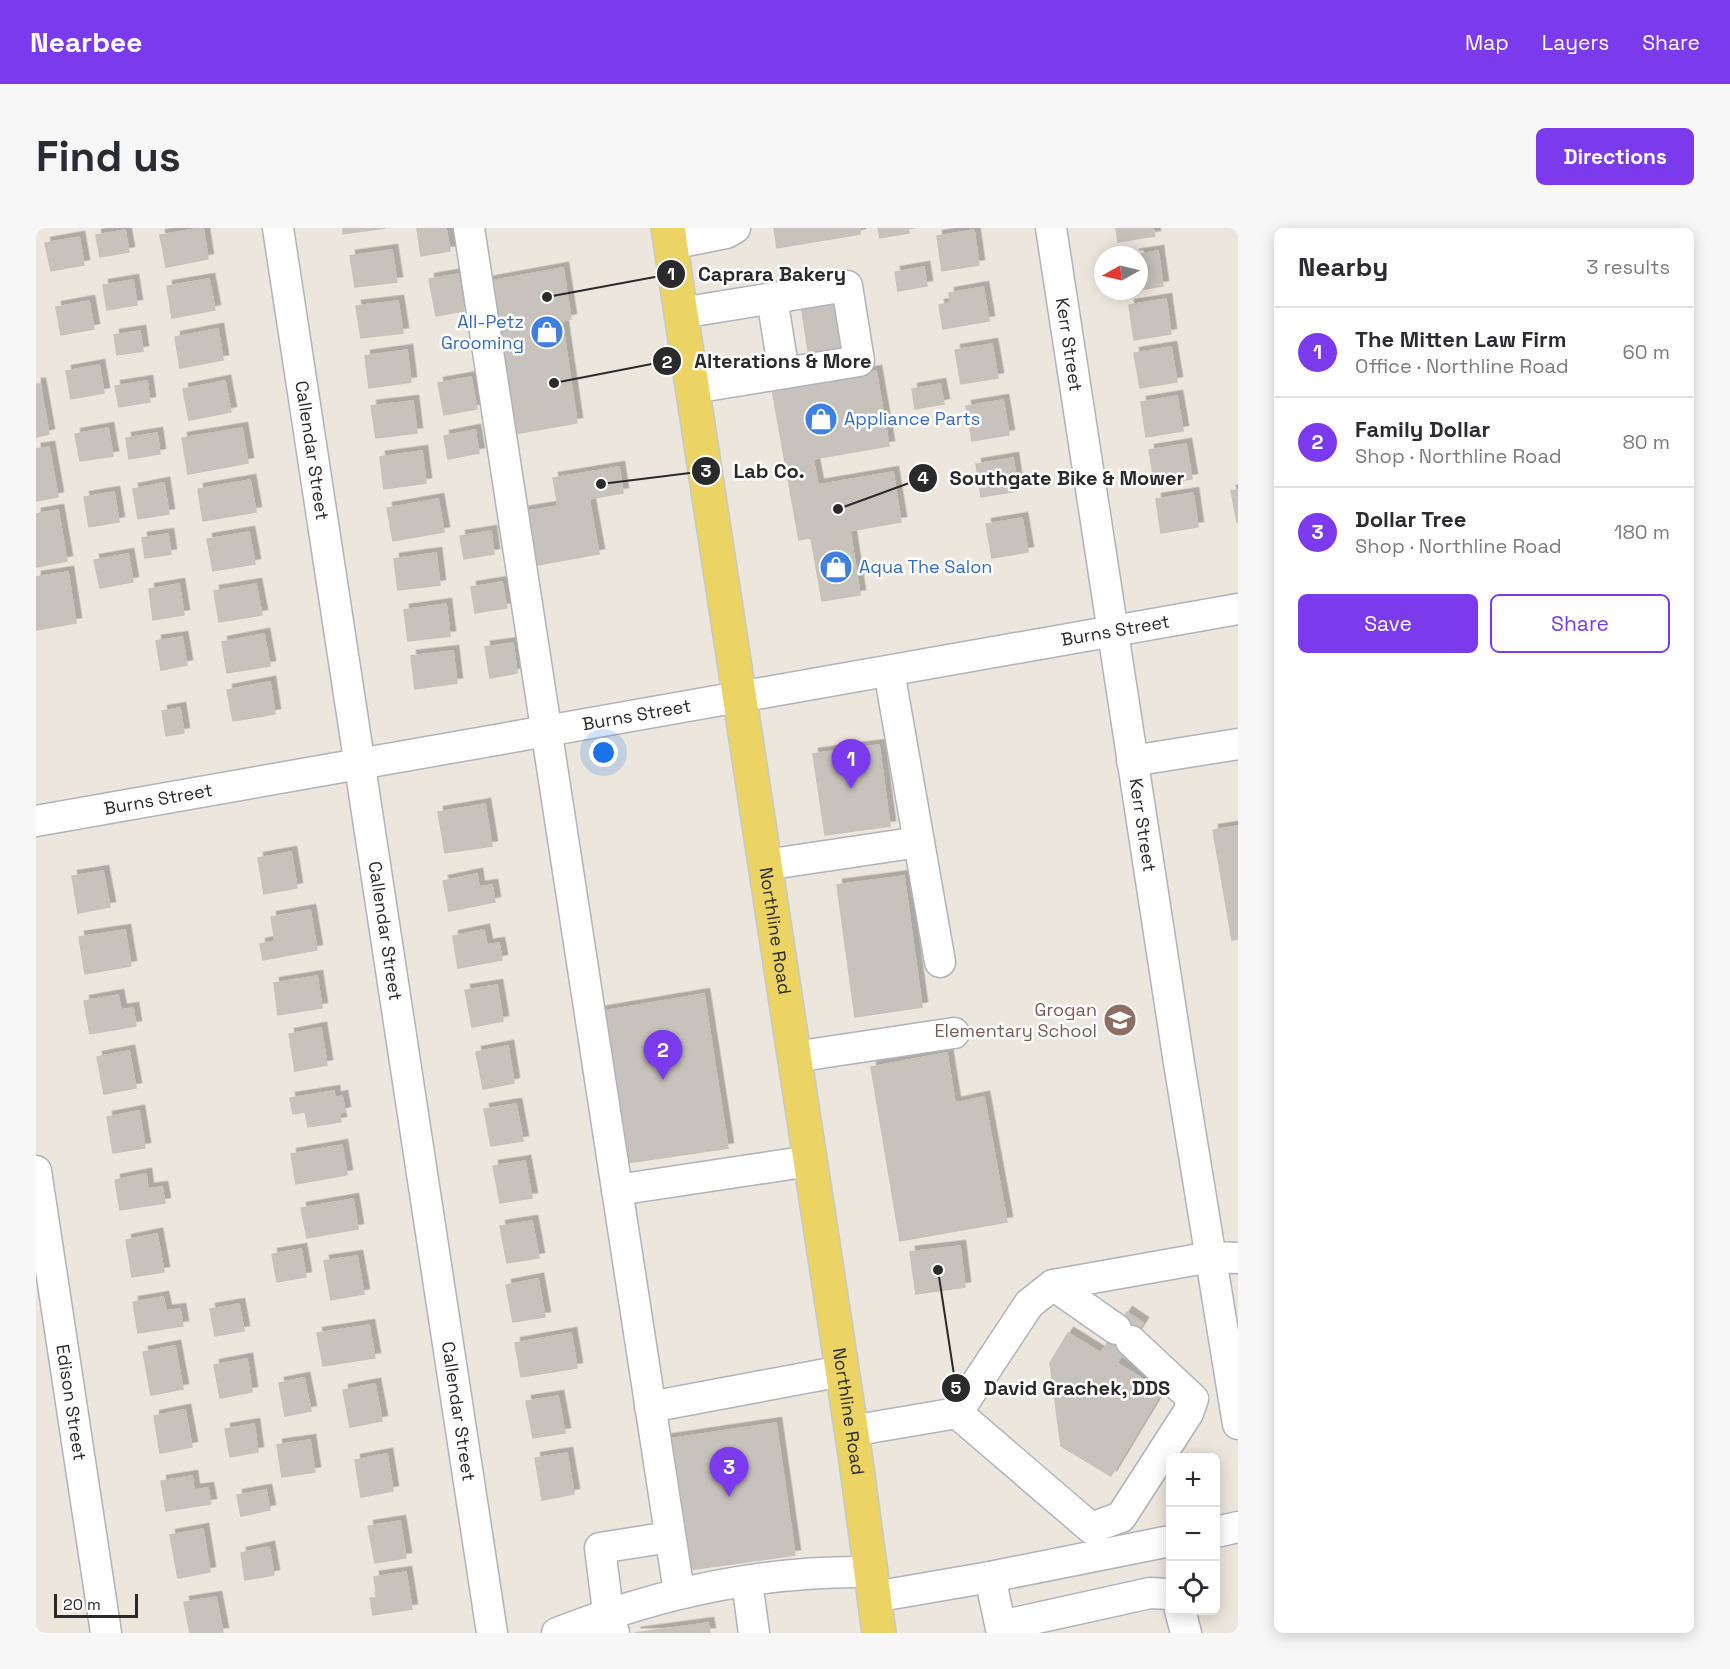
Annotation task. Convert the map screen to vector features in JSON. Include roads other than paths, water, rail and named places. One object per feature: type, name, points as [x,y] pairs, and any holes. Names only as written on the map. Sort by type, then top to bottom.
[{"type":"main road","name":"Northline Road","points":[[669,236],[842,1371],[879,1633]]},
{"type":"street","name":"Callendar Street","points":[[278,228],[492,1633]]},
{"type":"street","points":[[469,228],[679,1592]]},
{"type":"street","points":[[669,236],[726,234],[735,228]]},
{"type":"street","name":"Kerr Street","points":[[1051,228],[1179,1063],[1224,1258],[1238,1424]]},
{"type":"street","points":[[681,313],[847,286],[860,361],[693,388]]},
{"type":"street","points":[[772,298],[784,373]]},
{"type":"street","name":"Burns Street","points":[[36,821],[1238,609]]},
{"type":"street","points":[[889,671],[940,962]]},
{"type":"street","points":[[1132,761],[1238,744]]},
{"type":"street","points":[[765,865],[919,842]]},
{"type":"street","points":[[794,1057],[954,1033]]},
{"type":"street","points":[[617,1190],[810,1161]]},
{"type":"street","name":"Edison Street","points":[[36,1171],[106,1633]]},
{"type":"street","points":[[851,1431],[957,1413],[1029,1304],[1053,1285],[1224,1258]]},
{"type":"street","points":[[1053,1285],[1124,1335],[1193,1399],[1188,1413],[1121,1517],[1094,1542]]},
{"type":"street","points":[[650,1407],[842,1371]]},
{"type":"street","points":[[957,1413],[1094,1542]]},
{"type":"street","points":[[1220,1531],[1238,1527]]},
{"type":"street","points":[[611,1623],[600,1548],[670,1537]]},
{"type":"street","points":[[557,1633],[611,1623],[679,1592],[826,1571],[872,1585],[990,1577],[1094,1542],[1166,1541]]},
{"type":"street","points":[[990,1577],[1001,1629],[1150,1593],[1166,1594]]},
{"type":"street","points":[[747,1582],[754,1633]]},
{"type":"street","points":[[1181,1615],[1186,1633]]},
{"type":"place","name":"Caprara Bakery","points":[[547,297]]},
{"type":"place","name":"All-Petz Grooming","points":[[547,332]]},
{"type":"place","name":"Alterations & More","points":[[554,383]]},
{"type":"place","name":"Appliance Parts","points":[[821,419]]},
{"type":"place","name":"Lab Co.","points":[[601,484]]},
{"type":"place","name":"Southgate Bike & Mower","points":[[838,509]]},
{"type":"place","name":"Aqua The Salon","points":[[836,567]]},
{"type":"place","name":"The Mitten Law Firm","points":[[851,789]]},
{"type":"place","name":"Grogan Elementary School","points":[[1120,1020]]},
{"type":"place","name":"Family Dollar","points":[[663,1080]]},
{"type":"place","name":"David Grachek, DDS","points":[[938,1270]]},
{"type":"place","name":"Dollar Tree","points":[[729,1497]]}]
